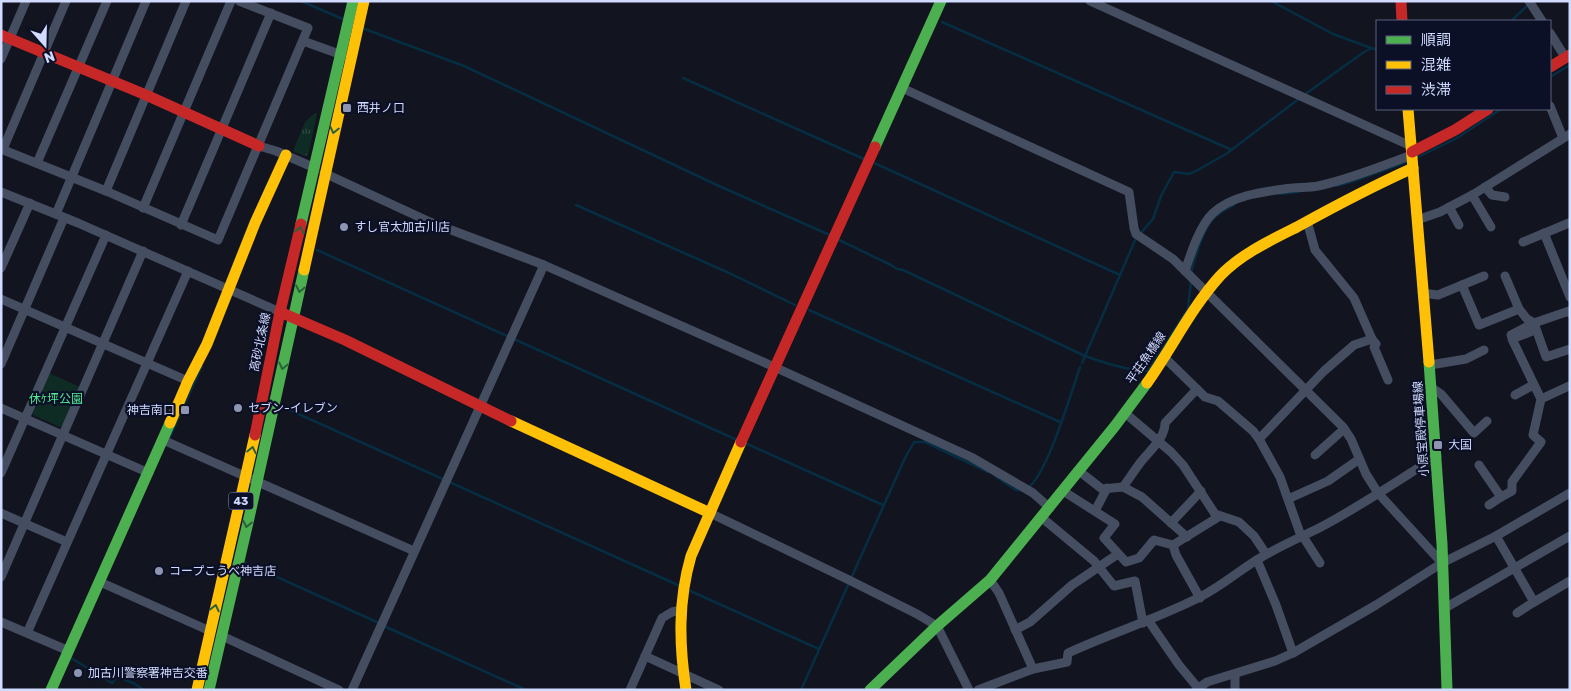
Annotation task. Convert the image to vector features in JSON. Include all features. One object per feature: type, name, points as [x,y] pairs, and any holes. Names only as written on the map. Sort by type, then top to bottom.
[{"type":"main road","name":"高砂北条線","points":[[209,690],[222,636],[252,478],[280,312],[320,171],[353,24],[353,1]]},
{"type":"main road","name":"高砂北条線","points":[[197,690],[210,631],[293,318],[342,55],[353,24],[364,1]]},
{"type":"main road","points":[[686,690],[683,674],[680,622],[684,588],[691,556],[941,1]]},
{"type":"main road","points":[[1401,1],[1402,20]]},
{"type":"main road","points":[[6,37],[146,95],[259,146]]},
{"type":"main road","points":[[1551,66],[1568,56]]},
{"type":"main road","name":"小原宝殿停車場線","points":[[1408,110],[1422,293],[1438,456],[1447,690]]},
{"type":"main road","name":"平荘魚橋線","points":[[876,688],[937,626],[990,580],[1125,413],[1221,275],[1248,254],[1369,188],[1412,157],[1486,110]]},
{"type":"main road","points":[[51,690],[102,583],[149,473],[166,442],[188,381],[207,344],[255,223],[286,155]]},
{"type":"main road","points":[[280,312],[345,340],[480,406],[710,513]]},
{"type":"street","points":[[1,59],[6,37],[26,1]]},
{"type":"street","points":[[66,1],[2,149],[106,191],[218,240],[308,28],[239,1]]},
{"type":"street","points":[[37,163],[107,1]]},
{"type":"street","points":[[1,364],[26,310],[72,178],[146,1]]},
{"type":"street","points":[[106,191],[186,1]]},
{"type":"street","points":[[143,208],[231,1]]},
{"type":"street","points":[[1090,1],[1308,100],[1412,157]]},
{"type":"street","points":[[1531,4],[1541,20]]},
{"type":"street","points":[[181,225],[271,14]]},
{"type":"street","points":[[1551,34],[1568,56]]},
{"type":"street","points":[[303,41],[342,55]]},
{"type":"street","points":[[902,88],[1129,192],[1134,228],[1139,236],[1173,259],[1321,404],[1351,439],[1358,460],[1378,493],[1442,563]]},
{"type":"street","points":[[1417,220],[1472,195],[1566,136],[1551,108]]},
{"type":"street","points":[[259,146],[286,155],[430,222],[544,265],[776,368],[971,458],[1030,492],[1050,508]]},
{"type":"street","points":[[1190,275],[1196,241],[1205,224],[1213,213],[1234,200],[1265,191],[1311,187],[1338,182],[1412,157]]},
{"type":"street","points":[[1486,187],[1492,196],[1505,197]]},
{"type":"street","points":[[1,192],[188,270],[280,312]]},
{"type":"street","points":[[1472,195],[1491,227]]},
{"type":"street","points":[[1,268],[30,203]]},
{"type":"street","points":[[1449,207],[1459,225]]},
{"type":"street","points":[[1308,221],[1315,250],[1354,298],[1376,344],[1374,347],[1388,380]]},
{"type":"street","points":[[1523,242],[1569,223]]},
{"type":"street","points":[[1544,233],[1568,287],[1570,297]]},
{"type":"street","points":[[1,472],[106,235]]},
{"type":"street","points":[[1,577],[143,251]]},
{"type":"street","points":[[352,690],[544,265]]},
{"type":"street","points":[[27,633],[188,270]]},
{"type":"street","points":[[1422,293],[1438,295],[1484,276]]},
{"type":"street","points":[[1505,276],[1519,309],[1535,327],[1546,357],[1570,349]]},
{"type":"street","points":[[1462,285],[1479,325],[1519,309]]},
{"type":"street","points":[[1,299],[188,381]]},
{"type":"street","points":[[1489,505],[1512,491],[1512,482],[1541,442],[1533,435],[1541,399],[1512,339],[1570,311]]},
{"type":"street","points":[[1509,336],[1535,327]]},
{"type":"street","points":[[1259,438],[1315,380],[1354,345],[1372,339]]},
{"type":"street","points":[[1430,365],[1466,358],[1484,350]]},
{"type":"street","points":[[1164,357],[1205,397],[1218,401],[1259,438],[1280,477],[1302,536],[1320,563]]},
{"type":"street","points":[[1515,395],[1533,385]]},
{"type":"street","points":[[1541,399],[1568,386]]},
{"type":"street","points":[[1432,388],[1441,394],[1474,433],[1487,421]]},
{"type":"street","points":[[1123,487],[1158,441],[1165,429],[1165,422],[1197,390]]},
{"type":"street","points":[[1,408],[149,473]]},
{"type":"street","points":[[1125,413],[1183,465],[1212,509],[1220,516],[1239,522],[1254,536],[1266,554]]},
{"type":"street","points":[[1315,455],[1344,429]]},
{"type":"street","points":[[166,442],[252,478],[414,551]]},
{"type":"street","points":[[978,690],[1033,669],[1067,662],[1068,653],[1200,598],[1266,554],[1320,527],[1438,456]]},
{"type":"street","points":[[1288,499],[1328,481],[1358,460]]},
{"type":"street","points":[[1479,464],[1502,497]]},
{"type":"street","points":[[1079,471],[1102,489],[1123,487],[1142,497],[1187,537]]},
{"type":"street","points":[[1095,511],[1107,488]]},
{"type":"street","points":[[1063,491],[1115,524],[1104,538],[1126,562],[1139,558],[1154,540],[1173,545],[1220,516]]},
{"type":"street","points":[[1171,523],[1201,491]]},
{"type":"street","points":[[1041,517],[1099,565],[1114,586],[1135,581],[1146,621],[1197,689],[1207,682],[1274,661],[1293,653],[1442,563],[1496,536],[1570,493]]},
{"type":"street","points":[[710,513],[917,614],[937,626],[969,690]]},
{"type":"street","points":[[1,514],[67,542]]},
{"type":"street","points":[[1496,536],[1534,602]]},
{"type":"street","points":[[1445,608],[1570,536]]},
{"type":"street","points":[[1173,545],[1176,555],[1200,598]]},
{"type":"street","points":[[1016,630],[1030,622],[1072,584],[1118,554]]},
{"type":"street","points":[[1257,560],[1293,653]]},
{"type":"street","points":[[990,580],[999,593],[1033,669]]},
{"type":"street","points":[[1517,613],[1570,581]]},
{"type":"street","points":[[102,583],[210,631]]},
{"type":"street","points":[[630,690],[662,618],[672,612],[681,610]]},
{"type":"street","points":[[1,622],[69,651]]},
{"type":"street","points":[[222,636],[339,690]]},
{"type":"street","points":[[645,656],[719,690]]},
{"type":"street","points":[[1235,674],[1235,690]]},
{"type":"green space","points":[[315,113],[317,114],[308,155],[305,156],[293,151],[305,122]]},
{"type":"green space","name":"休ｹ坪公園","points":[[49,373],[80,387],[63,426],[60,427],[33,415],[32,412]]},
{"type":"waterway","points":[[301,1],[345,20]]},
{"type":"waterway","points":[[1271,1],[1333,34],[1371,48]]},
{"type":"waterway","points":[[1512,20],[1528,5]]},
{"type":"waterway","points":[[942,22],[1232,150]]},
{"type":"waterway","points":[[362,28],[464,66],[719,186],[832,236]]},
{"type":"waterway","points":[[1304,95],[1364,52],[1372,48],[1376,50]]},
{"type":"waterway","points":[[1551,76],[1570,65]]},
{"type":"waterway","points":[[683,78],[864,159]]},
{"type":"waterway","points":[[1140,234],[1153,219],[1161,196],[1174,172],[1189,174],[1226,154],[1300,98]]},
{"type":"waterway","points":[[1416,158],[1457,138],[1499,110]]},
{"type":"waterway","points":[[1336,186],[1409,161]]},
{"type":"waterway","points":[[872,162],[1120,275]]},
{"type":"waterway","points":[[1280,194],[1299,192]]},
{"type":"waterway","points":[[576,205],[729,273],[795,305]]},
{"type":"waterway","points":[[1191,273],[1206,229],[1218,214],[1234,205]]},
{"type":"waterway","points":[[1082,363],[1136,238]]},
{"type":"waterway","points":[[837,239],[897,269],[903,270],[1085,356],[1116,366],[1148,371],[1188,309],[1191,281]]},
{"type":"waterway","points":[[317,250],[737,440]]},
{"type":"waterway","points":[[809,310],[1060,422]]},
{"type":"waterway","points":[[168,441],[202,366]]},
{"type":"waterway","points":[[1027,488],[1042,469],[1050,452],[1080,367]]},
{"type":"waterway","points":[[283,407],[680,586]]},
{"type":"waterway","points":[[801,690],[905,458],[914,442],[925,442],[988,472]]},
{"type":"waterway","points":[[745,443],[883,505]]},
{"type":"waterway","points":[[995,476],[1016,490],[1022,490]]},
{"type":"waterway","points":[[246,563],[379,623]]},
{"type":"waterway","points":[[688,590],[819,649]]},
{"type":"waterway","points":[[384,626],[526,690]]},
{"type":"waterway","points":[[71,658],[112,683],[117,676],[144,690]]},
{"type":"traffic: fast","points":[[301,224],[353,1]]},
{"type":"traffic: fast","points":[[875,147],[941,1]]},
{"type":"traffic: fast","points":[[209,690],[304,270]]},
{"type":"traffic: fast","points":[[1429,362],[1442,544],[1447,690]]},
{"type":"traffic: fast","points":[[870,690],[937,626],[990,580],[1115,426],[1147,383]]},
{"type":"traffic: fast","points":[[51,690],[170,423]]},
{"type":"traffic: slow","points":[[304,270],[364,1]]},
{"type":"traffic: slow","points":[[1408,110],[1429,362]]},
{"type":"traffic: slow","points":[[170,423],[188,381],[207,344],[255,223],[286,155]]},
{"type":"traffic: slow","points":[[1147,383],[1200,301],[1228,268],[1267,242],[1354,196],[1413,168]]},
{"type":"traffic: slow","points":[[511,421],[710,513]]},
{"type":"traffic: slow","points":[[197,690],[255,435]]},
{"type":"traffic: slow","points":[[686,690],[681,623],[687,573],[691,556],[741,442]]},
{"type":"traffic: jam","points":[[1401,1],[1402,20]]},
{"type":"traffic: jam","points":[[1,35],[146,95],[259,146]]},
{"type":"traffic: jam","points":[[1551,66],[1570,55]]},
{"type":"traffic: jam","points":[[1412,152],[1455,130],[1486,110]]},
{"type":"traffic: jam","points":[[741,442],[875,147]]},
{"type":"traffic: jam","points":[[255,435],[280,312],[301,224]]},
{"type":"traffic: jam","points":[[280,312],[345,340],[511,421]]},
{"type":"place","name":"西井ノ口","points":[[347,108]]},
{"type":"place","name":"すし官太加古川店","points":[[344,227]]},
{"type":"place","name":"セブン-イレブン","points":[[238,408]]},
{"type":"place","name":"神吉南口","points":[[185,410]]},
{"type":"place","name":"大国","points":[[1438,445]]},
{"type":"place","name":"コープこうべ神吉店","points":[[159,571]]},
{"type":"place","name":"加古川警察署神吉交番","points":[[78,673]]}]
